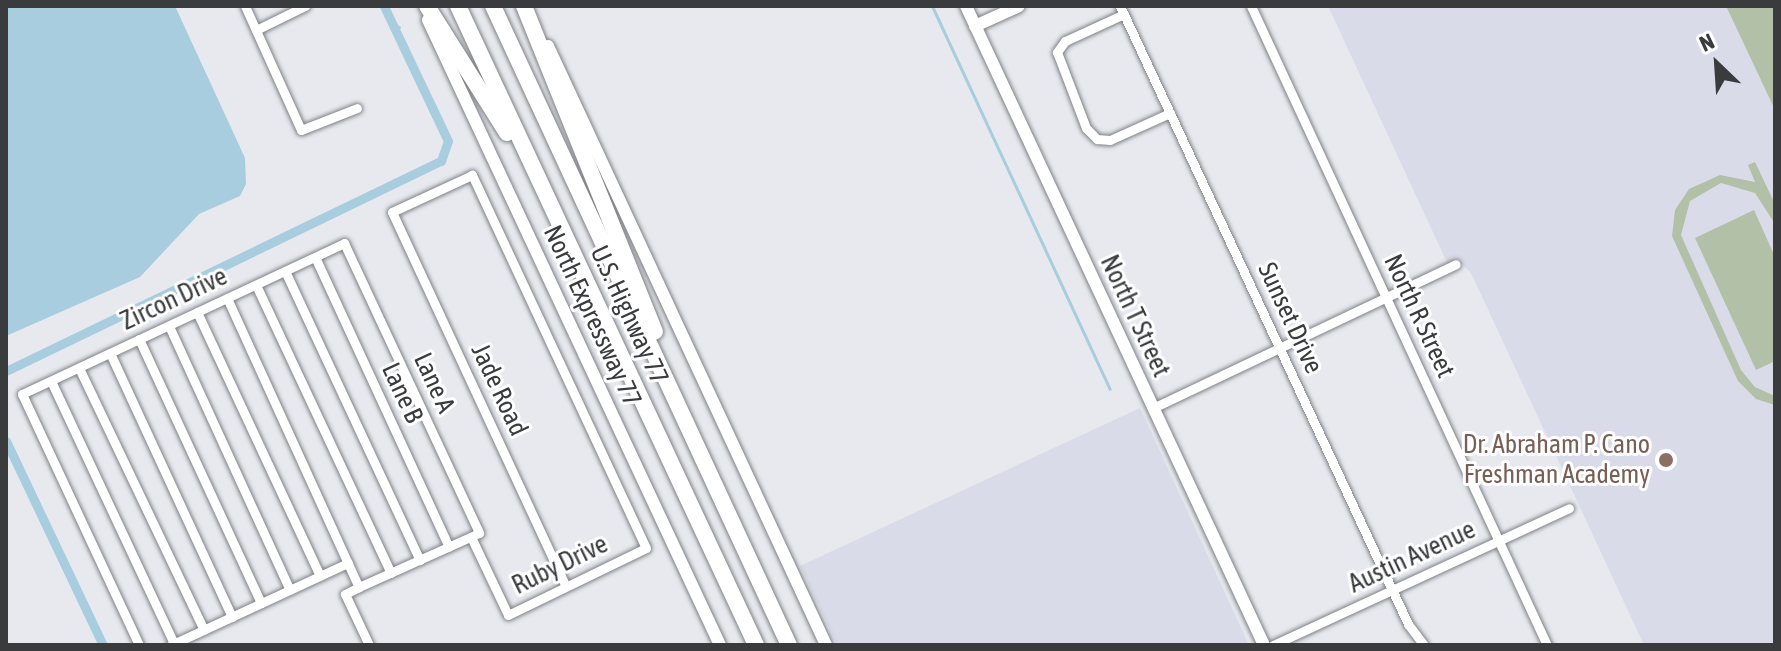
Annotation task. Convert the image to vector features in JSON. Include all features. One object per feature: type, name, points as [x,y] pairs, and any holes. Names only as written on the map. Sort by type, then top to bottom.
[{"type":"highway","points":[[425,6],[503,124],[587,281]]},
{"type":"highway","name":"U.S. Highway 77","points":[[458,6],[753,645]]},
{"type":"highway","name":"U.S. Highway 77","points":[[493,6],[789,645]]},
{"type":"highway","points":[[527,6],[704,460]]},
{"type":"main road","name":"North Expressway 77","points":[[425,6],[720,645]]},
{"type":"main road","points":[[527,6],[826,645]]},
{"type":"main road","name":"North T Street","points":[[966,6],[1264,645]]},
{"type":"main road","points":[[975,26],[1019,6]]},
{"type":"street","points":[[245,6],[301,130],[357,108]]},
{"type":"street","points":[[256,30],[305,6]]},
{"type":"street","name":"North R Street","points":[[1251,6],[1547,645]]},
{"type":"street","points":[[1122,10],[1065,41],[1057,52],[1086,128],[1097,139],[1110,140],[1170,113]]},
{"type":"street","name":"Sunset Drive","points":[[1122,10],[1392,590],[1424,645]]},
{"type":"street","name":"Jade Road","points":[[566,586],[392,212],[472,175],[646,548]]},
{"type":"street","name":"Zircon Drive","points":[[139,645],[22,394],[344,243]]},
{"type":"street","name":"Lane A","points":[[344,243],[479,533],[471,537]]},
{"type":"street","name":"Lane B","points":[[315,257],[449,547]]},
{"type":"street","points":[[1153,408],[1456,264]]},
{"type":"street","points":[[285,271],[420,560]]},
{"type":"street","points":[[256,285],[391,573]]},
{"type":"street","points":[[227,298],[359,587]]},
{"type":"street","points":[[197,312],[320,576]]},
{"type":"street","points":[[169,326],[290,590]]},
{"type":"street","points":[[139,339],[261,603]]},
{"type":"street","points":[[110,353],[232,617]]},
{"type":"street","points":[[79,368],[204,630]]},
{"type":"street","points":[[51,381],[172,644],[348,563]]},
{"type":"street","name":"Austin Avenue","points":[[1273,645],[1569,508]]},
{"type":"street","points":[[369,645],[345,594],[471,537]]},
{"type":"street","name":"Ruby Drive","points":[[471,537],[508,615],[646,548]]},
{"type":"shaded area","name":"Dr. Abraham P. Cano Freshman Academy","points":[[1328,6],[1726,6],[1775,110],[1775,645],[1644,645],[1471,273],[1462,264],[1450,269]]},
{"type":"shaded area","points":[[1140,408],[1249,645],[837,645],[800,566]]},
{"type":"green space","points":[[1726,6],[1775,6],[1775,110]]},
{"type":"green space","points":[[1755,162],[1775,204],[1775,224],[1755,193],[1721,183],[1690,201],[1681,235],[1741,370],[1755,387],[1775,396],[1775,405],[1756,399],[1738,381],[1672,236],[1675,210],[1689,189],[1720,175],[1755,182],[1748,165]]},
{"type":"green space","points":[[1754,210],[1775,257],[1775,361],[1756,370],[1695,238]]},
{"type":"water","points":[[6,6],[175,6],[245,158],[246,184],[240,196],[199,214],[140,277],[6,336]]},
{"type":"waterway","points":[[6,371],[441,161],[448,141],[384,6]]},
{"type":"waterway","points":[[932,6],[1110,389]]},
{"type":"waterway","points":[[395,30],[399,27]]},
{"type":"waterway","points":[[6,441],[103,645]]},
{"type":"place","name":"Dr. Abraham P. Cano Freshman Academy","points":[[1666,460]]}]
